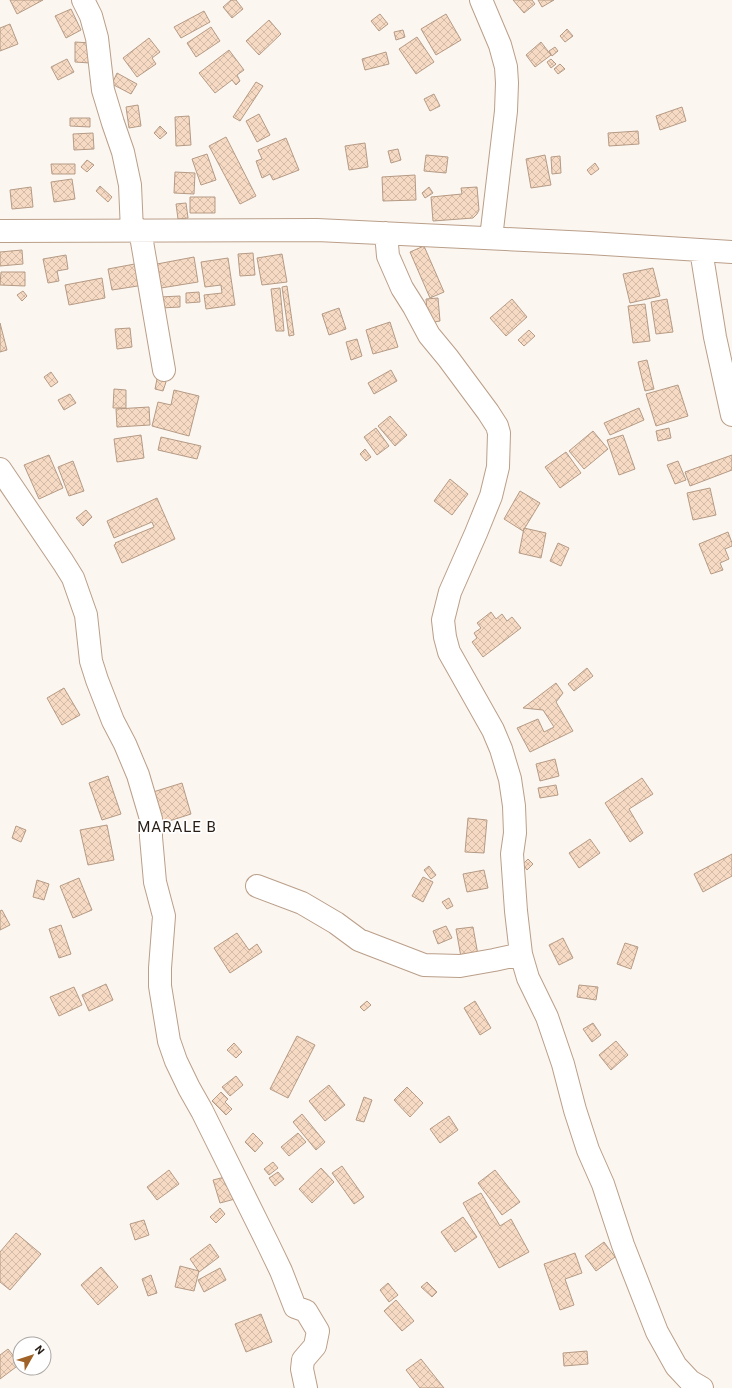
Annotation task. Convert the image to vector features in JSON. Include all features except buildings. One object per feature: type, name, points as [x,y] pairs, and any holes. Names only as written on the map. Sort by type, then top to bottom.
[{"type":"street","points":[[83,0],[91,16],[98,38],[103,90],[123,152],[129,179],[136,230],[164,370]]},
{"type":"street","points":[[480,0],[500,45],[506,67],[507,83],[506,111],[491,238]]},
{"type":"street","points":[[0,231],[317,230],[491,238],[732,252]]},
{"type":"street","points":[[386,233],[388,256],[402,288],[429,335],[488,412],[497,426],[499,433],[498,467],[491,496],[450,592],[443,620],[449,652],[493,730],[501,749],[510,779],[514,806],[515,833],[512,854],[521,954],[528,978],[547,1017],[563,1064],[575,1110],[588,1150],[603,1184],[623,1245],[657,1332],[676,1366],[690,1381],[702,1388]]},
{"type":"street","points":[[701,250],[715,337],[732,415]]},
{"type":"street","points":[[0,469],[63,562],[73,578],[80,596],[86,615],[91,661],[97,680],[112,721],[128,750],[138,775],[151,819],[155,882],[164,916],[160,986],[169,1041],[176,1061],[189,1088],[202,1111],[281,1271],[294,1307],[306,1311],[318,1331],[315,1346],[303,1360],[302,1369],[306,1388]]},
{"type":"street","points":[[257,886],[302,903],[336,923],[359,940],[424,965],[460,966],[521,954]]},
{"type":"district","name":"MARALE B","points":[[177,827]]}]
